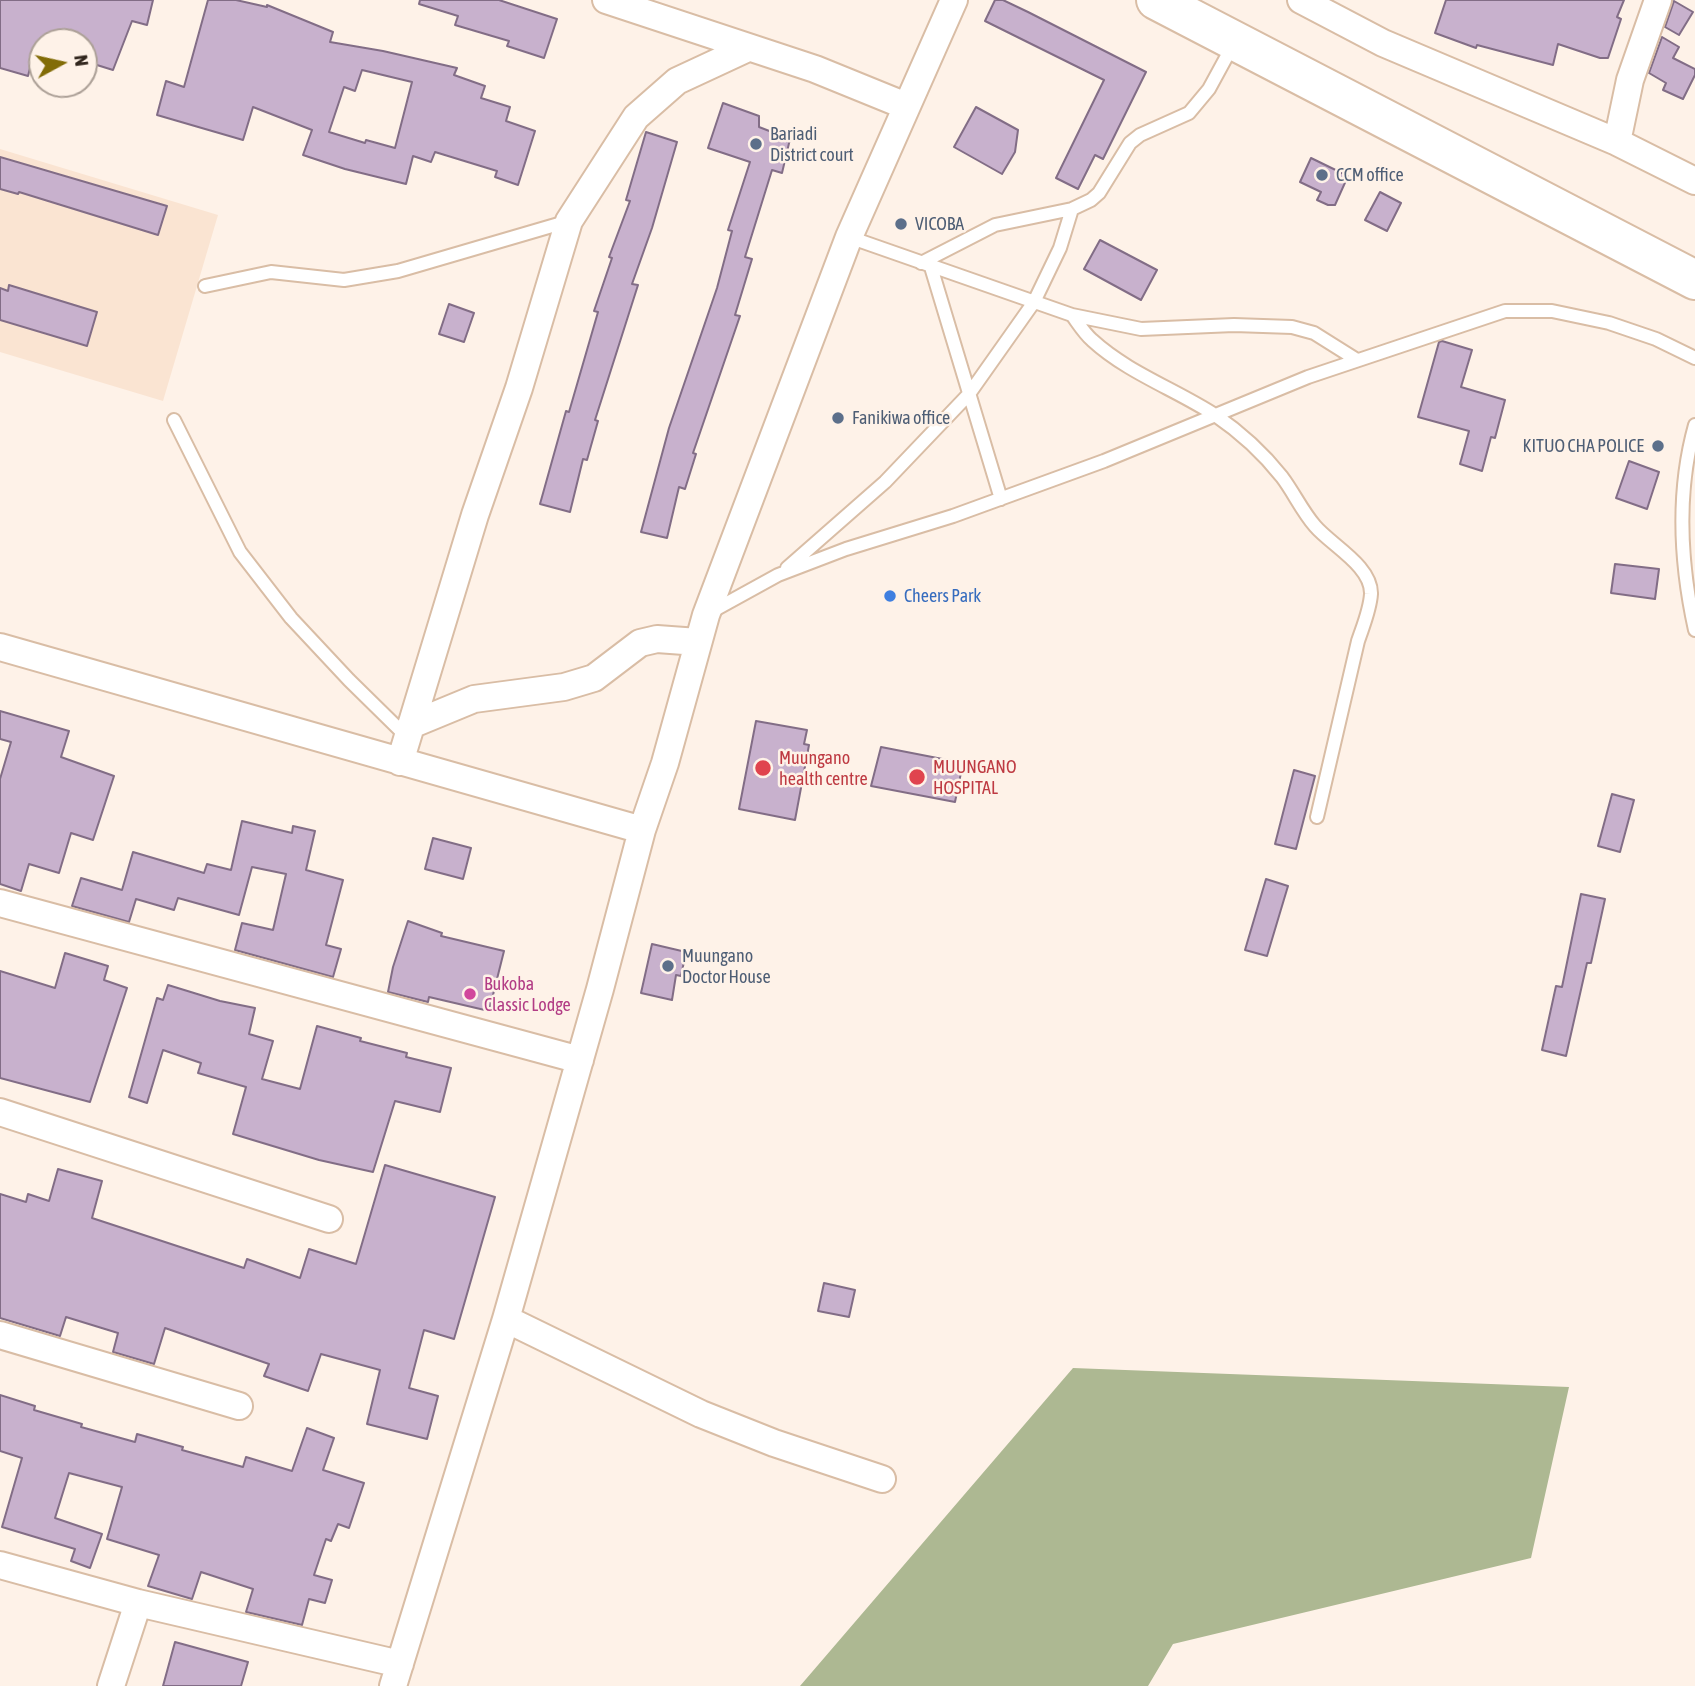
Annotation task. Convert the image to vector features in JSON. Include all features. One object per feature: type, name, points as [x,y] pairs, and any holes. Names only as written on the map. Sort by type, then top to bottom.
[{"type":"highway","points":[[1156,0],[1695,280]]},
{"type":"street","points":[[606,0],[815,69],[906,106]]},
{"type":"street","points":[[0,1565],[397,1675],[506,1319],[642,830],[665,763],[706,615],[849,237],[954,0]]},
{"type":"street","points":[[1301,0],[1383,43],[1617,142],[1695,181]]},
{"type":"street","points":[[1617,142],[1630,80],[1658,0]]},
{"type":"street","points":[[406,742],[475,515],[519,388],[569,221],[636,117],[677,81],[748,48]]},
{"type":"street","points":[[406,742],[474,699],[564,687],[594,678],[640,643],[657,639],[698,642]]},
{"type":"street","points":[[0,647],[406,742],[642,830]]},
{"type":"street","points":[[0,903],[580,1060]]},
{"type":"street","points":[[0,1112],[329,1219]]},
{"type":"street","points":[[506,1319],[701,1414],[774,1443],[882,1479]]},
{"type":"street","points":[[0,1335],[239,1406]]},
{"type":"street","points":[[111,1686],[138,1603]]},
{"type":"lane","points":[[926,265],[995,225],[1082,206],[1099,193],[1130,143],[1140,135],[1189,113],[1209,89],[1236,40]]},
{"type":"lane","points":[[778,575],[885,482],[969,394],[1034,302],[1060,248],[1072,209]]},
{"type":"lane","points":[[205,286],[271,272],[344,280],[398,271],[569,221]]},
{"type":"lane","points":[[849,237],[1072,315],[1141,329],[1234,325],[1292,327],[1314,333],[1357,360]]},
{"type":"lane","points":[[926,265],[1001,499]]},
{"type":"lane","points":[[706,615],[778,575],[846,549],[1001,499],[1104,461],[1258,396],[1505,311],[1552,311],[1609,323],[1656,338],[1695,358]]},
{"type":"lane","points":[[1072,315],[1090,339],[1124,365],[1216,416],[1265,456],[1320,532],[1360,568],[1368,579],[1371,593],[1367,612],[1317,817]]},
{"type":"lane","points":[[174,420],[240,552],[291,618],[406,742]]},
{"type":"lane","points":[[1695,425],[1682,492],[1682,547],[1686,589],[1695,630]]},
{"type":"shaded area","points":[[0,149],[218,215],[163,401],[0,352]]},
{"type":"green space","points":[[1073,1368],[1569,1387],[1531,1558],[1173,1644],[1148,1686],[800,1686]]},
{"type":"building","points":[[0,0],[153,0],[147,25],[132,21],[113,70],[98,65],[98,28],[28,28],[28,76],[0,68]]},
{"type":"building","points":[[208,0],[236,0],[267,5],[333,32],[330,42],[457,68],[454,75],[485,86],[481,98],[510,107],[506,121],[535,131],[518,185],[495,177],[497,171],[435,152],[431,162],[413,156],[406,184],[303,155],[312,130],[253,107],[243,140],[157,115],[166,81],[184,87]],"holes":[[[362,70],[412,82],[395,148],[366,140],[365,143],[329,132],[344,87],[355,91]]]},
{"type":"building","points":[[420,0],[499,0],[557,19],[544,58],[507,46],[509,41],[455,25],[458,16],[419,4]]},
{"type":"building","points":[[995,0],[1003,0],[1146,72],[1103,159],[1095,155],[1078,189],[1056,178],[1104,80],[985,21]]},
{"type":"building","points":[[1446,0],[1624,0],[1617,17],[1621,19],[1608,58],[1600,58],[1558,44],[1553,65],[1477,45],[1476,48],[1435,33]]},
{"type":"building","points":[[1674,1],[1693,12],[1679,35],[1665,27]]},
{"type":"building","points":[[1662,37],[1679,47],[1673,58],[1695,69],[1695,75],[1683,99],[1663,90],[1666,83],[1649,73]]},
{"type":"building","points":[[723,103],[759,116],[759,127],[790,139],[782,173],[772,170],[745,257],[752,259],[735,315],[740,316],[693,453],[696,454],[685,489],[679,487],[667,538],[641,532],[669,428],[717,288],[732,231],[728,230],[750,162],[708,148]]},
{"type":"building","points":[[976,107],[1018,130],[1015,152],[1002,174],[954,147]]},
{"type":"building","points":[[646,132],[677,142],[652,228],[632,284],[638,285],[595,420],[598,421],[587,460],[583,459],[570,512],[540,504],[598,312],[594,311],[612,258],[609,257],[630,201],[626,200]]},
{"type":"building","points":[[0,157],[167,206],[158,235],[19,192],[18,194],[0,189]]},
{"type":"building","points":[[1311,158],[1348,176],[1335,205],[1317,200],[1321,192],[1300,182]]},
{"type":"building","points":[[1380,192],[1401,203],[1387,231],[1365,220]]},
{"type":"building","points":[[1100,240],[1157,270],[1141,300],[1084,269]]},
{"type":"building","points":[[9,285],[97,312],[87,346],[0,320],[0,288],[8,291]]},
{"type":"building","points":[[449,304],[474,313],[464,342],[439,334]]},
{"type":"building","points":[[1439,342],[1472,350],[1461,387],[1505,400],[1495,438],[1491,437],[1482,471],[1460,464],[1469,431],[1418,417]]},
{"type":"building","points":[[1629,461],[1659,472],[1647,509],[1616,498]]},
{"type":"building","points":[[1615,564],[1659,569],[1655,599],[1611,593]]},
{"type":"building","points":[[0,711],[69,731],[61,757],[114,776],[93,840],[71,833],[59,873],[29,864],[21,891],[0,884],[0,779],[11,742],[0,739]]},
{"type":"building","points":[[756,721],[807,730],[804,744],[809,745],[795,820],[739,809]]},
{"type":"building","points":[[881,747],[963,763],[955,802],[871,786]]},
{"type":"building","points":[[1294,770],[1315,776],[1296,849],[1275,844]]},
{"type":"building","points":[[1612,794],[1634,800],[1620,852],[1598,846]]},
{"type":"building","points":[[242,821],[292,833],[293,826],[315,831],[306,870],[343,880],[326,945],[341,949],[333,977],[235,950],[242,923],[273,930],[286,874],[252,867],[239,915],[178,898],[174,910],[136,899],[129,922],[72,906],[81,878],[122,890],[133,852],[204,873],[207,864],[231,870]]},
{"type":"building","points":[[433,838],[471,848],[463,879],[425,869]]},
{"type":"building","points":[[1266,879],[1288,886],[1267,956],[1245,950]]},
{"type":"building","points":[[1581,894],[1605,899],[1566,1056],[1542,1050],[1556,986],[1562,987]]},
{"type":"building","points":[[408,921],[442,933],[441,936],[504,951],[489,1011],[429,997],[428,1002],[388,992]]},
{"type":"building","points":[[652,944],[686,952],[681,976],[676,975],[672,1000],[641,993]]},
{"type":"building","points":[[65,953],[108,966],[104,980],[127,988],[90,1102],[0,1078],[0,971],[55,988]]},
{"type":"building","points":[[168,985],[220,1001],[255,1008],[249,1034],[273,1041],[262,1079],[300,1089],[317,1026],[407,1053],[406,1057],[451,1068],[440,1112],[395,1101],[373,1172],[319,1160],[233,1134],[246,1087],[198,1073],[201,1063],[163,1050],[147,1103],[129,1097],[157,998],[163,1000]]},
{"type":"building","points":[[385,1165],[495,1197],[454,1339],[424,1330],[409,1388],[438,1396],[427,1439],[367,1424],[380,1370],[321,1354],[308,1391],[264,1376],[269,1364],[165,1328],[154,1364],[113,1352],[118,1333],[66,1317],[60,1336],[0,1318],[0,1194],[26,1202],[28,1194],[49,1201],[58,1169],[102,1181],[92,1218],[244,1268],[247,1259],[300,1278],[309,1249],[356,1264]]},
{"type":"building","points":[[824,1283],[855,1290],[849,1317],[818,1311]]},
{"type":"building","points":[[0,1395],[35,1406],[34,1410],[82,1424],[81,1427],[135,1442],[137,1434],[243,1467],[246,1457],[292,1471],[307,1428],[334,1438],[323,1470],[364,1483],[349,1528],[338,1524],[331,1541],[326,1539],[314,1575],[332,1580],[325,1603],[309,1599],[302,1625],[246,1612],[253,1589],[201,1572],[192,1599],[148,1586],[159,1555],[107,1539],[122,1487],[69,1473],[55,1518],[102,1534],[90,1568],[71,1561],[75,1549],[2,1527],[22,1458],[0,1451]]},
{"type":"building","points":[[175,1642],[248,1662],[241,1686],[163,1686]]},
{"type":"place","name":"Bariadi District court","points":[[756,144]]},
{"type":"place","name":"CCM office","points":[[1322,175]]},
{"type":"place","name":"VICOBA","points":[[901,224]]},
{"type":"place","name":"Fanikiwa office","points":[[838,418]]},
{"type":"place","name":"KITUO CHA POLICE","points":[[1658,446]]},
{"type":"place","name":"Cheers Park","points":[[890,596]]},
{"type":"place","name":"Muungano health centre","points":[[763,768]]},
{"type":"place","name":"MUUNGANO HOSPITAL","points":[[917,777]]},
{"type":"place","name":"Muungano Doctor House","points":[[668,966]]},
{"type":"place","name":"Bukoba Classic Lodge","points":[[470,994]]}]
